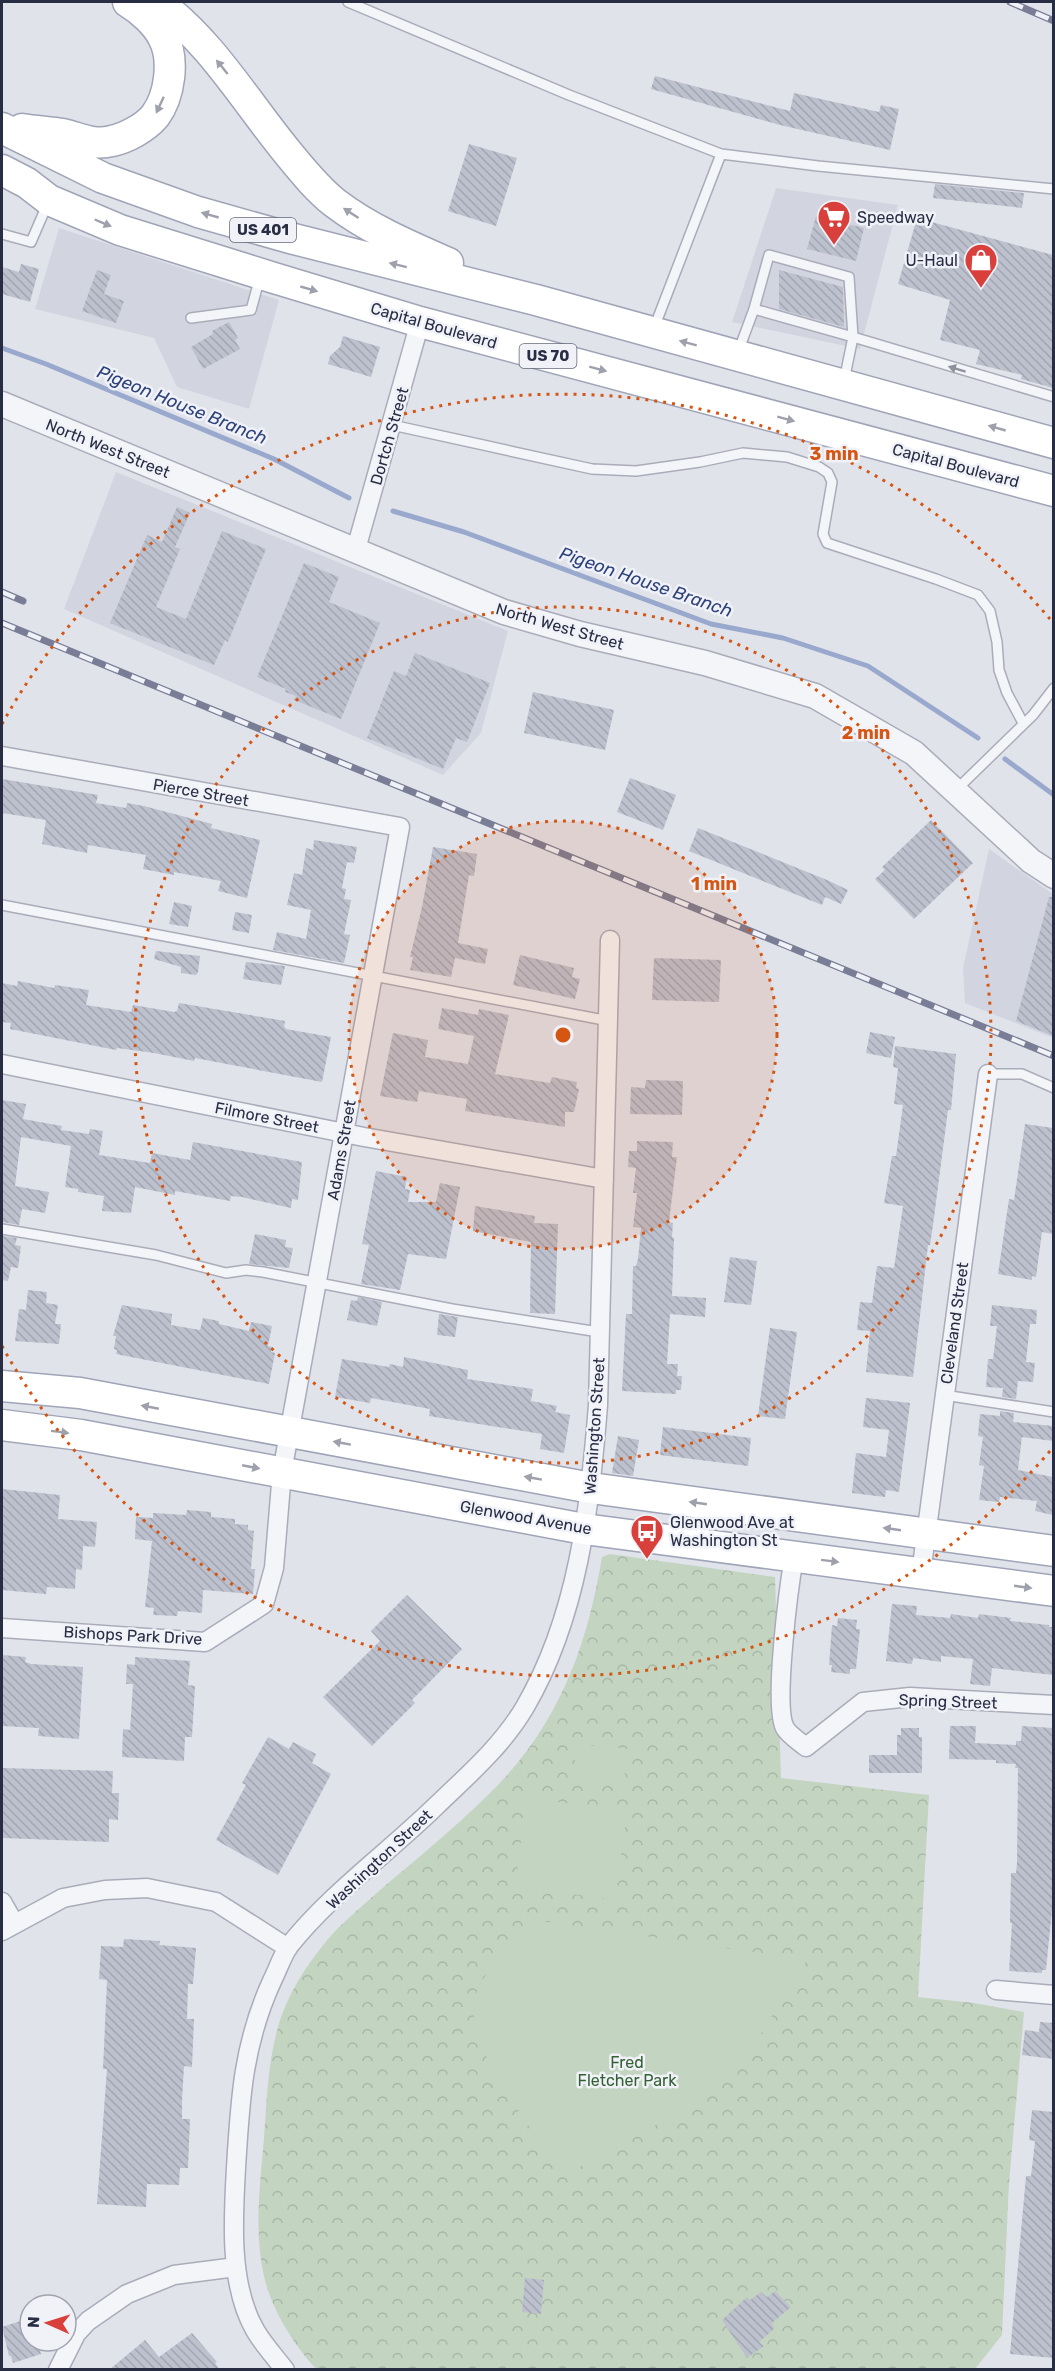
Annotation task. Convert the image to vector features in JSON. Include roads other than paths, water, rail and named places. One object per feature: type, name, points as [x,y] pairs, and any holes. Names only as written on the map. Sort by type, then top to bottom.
[{"type":"main road","points":[[2,127],[64,135],[91,143],[110,142],[124,137],[154,117],[164,99],[170,67],[168,51],[163,36],[142,10],[128,2]]},
{"type":"main road","points":[[157,2],[198,39],[224,68],[254,111],[303,171],[334,202],[399,242],[536,300],[1053,443]]},
{"type":"main road","name":"US 401","points":[[2,127],[104,178],[198,212],[294,239],[536,300]]},
{"type":"main road","name":"Capital Boulevard","points":[[2,170],[27,183],[50,200],[131,233],[261,274],[420,322],[1053,491]]},
{"type":"main road","name":"US 70","points":[[2,185],[19,193],[50,200]]},
{"type":"main road","points":[[2,1386],[80,1393],[591,1488],[1053,1551]]},
{"type":"main road","name":"Glenwood Avenue","points":[[2,1425],[81,1435],[584,1529],[1053,1591]]},
{"type":"street","name":"Dortch Street","points":[[356,549],[393,425],[420,322]]},
{"type":"street","name":"North West Street","points":[[2,404],[504,612],[579,634],[705,663],[815,696],[914,753],[1030,860],[1053,876]]},
{"type":"street","name":"Pierce Street","points":[[2,756],[400,828]]},
{"type":"street","name":"Adams Street","points":[[282,1472],[400,828]]},
{"type":"street","name":"Washington Street","points":[[285,2370],[254,2330],[239,2287],[236,2267],[235,2185],[240,2095],[248,2046],[263,2001],[288,1948],[339,1895],[404,1837],[494,1750],[524,1710],[559,1637],[591,1488],[598,1405],[610,940]]},
{"type":"street","name":"Filmore Street","points":[[2,1064],[344,1132],[604,1179]]},
{"type":"street","name":"Cleveland Street","points":[[921,1573],[988,1074]]},
{"type":"street","name":"Bishops Park Drive","points":[[2,1628],[205,1642],[264,1604],[274,1568],[282,1472]]},
{"type":"street","name":"Spring Street","points":[[794,1557],[783,1653],[781,1704],[785,1728],[806,1747],[863,1702],[910,1697],[1053,1705]]},
{"type":"street","points":[[2,1902],[8,1927],[63,1898],[105,1890],[147,1888],[216,1902],[288,1948]]},
{"type":"street","points":[[996,1990],[1053,1995]]},
{"type":"street","points":[[58,2370],[76,2334],[88,2321],[127,2294],[174,2275],[236,2267]]},
{"type":"lane","points":[[348,2],[569,95],[721,154],[1053,189]]},
{"type":"lane","points":[[653,333],[721,154]]},
{"type":"lane","points":[[2,234],[31,242],[50,200]]},
{"type":"lane","points":[[736,356],[754,309],[769,255],[826,270],[849,277],[853,338],[843,386]]},
{"type":"lane","points":[[799,263],[799,275]]},
{"type":"lane","points":[[826,270],[826,283]]},
{"type":"lane","points":[[191,318],[251,310],[261,274]]},
{"type":"lane","points":[[754,309],[827,327],[853,338],[1053,397]]},
{"type":"lane","points":[[393,425],[592,469],[636,471],[743,453],[787,457],[819,467],[828,473],[832,482],[823,534],[827,543],[978,595],[990,611],[997,642],[999,670],[1007,693],[1023,723]]},
{"type":"lane","points":[[955,790],[1033,715],[1053,688]]},
{"type":"lane","points":[[2,905],[609,1021]]},
{"type":"lane","points":[[988,1074],[1022,1074],[1053,1088]]},
{"type":"lane","points":[[2,1229],[156,1255],[226,1273],[246,1270],[263,1272],[452,1309],[599,1332]]},
{"type":"lane","points":[[944,1395],[1053,1412]]},
{"type":"waterway","name":"Pigeon House Branch","points":[[2,348],[46,364],[274,459],[349,498]]},
{"type":"waterway","name":"Pigeon House Branch","points":[[393,511],[464,532],[711,624],[783,638],[868,666],[978,738]]},
{"type":"waterway","name":"Pigeon House Branch","points":[[1005,759],[1054,795]]},
{"type":"railway","points":[[1010,2],[1054,21]]},
{"type":"railway","points":[[2,592],[23,601]]},
{"type":"railway","points":[[2,623],[1054,1056]]},
{"type":"place","name":"Speedway","points":[[834,246]]},
{"type":"place","name":"U-Haul","points":[[981,289]]},
{"type":"place","name":"Glenwood Ave at Washington St","points":[[647,1560]]},
{"type":"park label","name":"Fred Fletcher Park","points":[[627,2071]]}]
